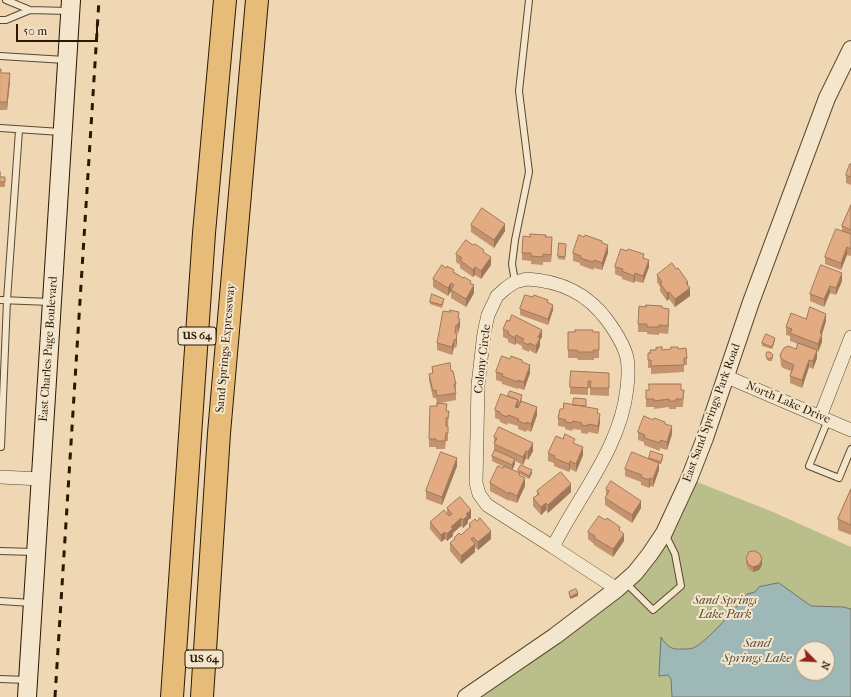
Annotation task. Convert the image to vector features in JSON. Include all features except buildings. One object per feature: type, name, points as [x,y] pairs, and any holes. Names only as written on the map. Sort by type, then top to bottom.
[{"type":"highway","name":"US 64","points":[[172,697],[204,241],[225,0]]},
{"type":"highway","name":"Sand Springs Expressway","points":[[202,697],[219,433],[257,0]]},
{"type":"highway","points":[[206,622],[216,697]]},
{"type":"highway","points":[[164,697],[173,672]]},
{"type":"main road","name":"East Charles Page Boulevard","points":[[28,689],[70,6]]},
{"type":"street","name":"East Sand Springs Park Road","points":[[466,697],[555,636],[621,585],[650,554],[664,533],[705,438],[770,248],[827,98],[851,49]]},
{"type":"street","points":[[515,282],[527,279],[539,280],[579,292],[592,302],[616,332],[627,358],[628,379],[626,397],[622,416],[613,439],[598,469],[553,546]]},
{"type":"street","name":"Colony Circle","points":[[515,282],[497,296],[488,316],[484,333],[478,385],[476,483],[479,494],[487,505],[553,546],[621,585]]},
{"type":"street","points":[[824,418],[851,337]]},
{"type":"street","name":"North Lake Drive","points":[[725,376],[851,430]]},
{"type":"street","points":[[0,477],[41,479]]},
{"type":"lane","points":[[6,0],[30,10]]},
{"type":"lane","points":[[515,282],[512,264],[515,240],[529,172],[519,91],[529,0]]},
{"type":"lane","points":[[0,20],[6,20],[30,10],[70,6]]},
{"type":"lane","points":[[0,56],[67,60]]},
{"type":"lane","points":[[0,128],[63,133]]},
{"type":"lane","points":[[0,447],[7,300],[19,130]]},
{"type":"lane","points":[[0,300],[52,302]]},
{"type":"lane","points":[[824,418],[809,466],[839,478],[851,449]]},
{"type":"lane","points":[[621,585],[653,610],[681,586],[676,554],[664,533]]},
{"type":"lane","points":[[0,551],[36,552]]},
{"type":"lane","points":[[0,601],[33,603]]},
{"type":"lane","points":[[0,679],[28,689]]},
{"type":"green space","name":"Sand Springs Lake Park","points":[[697,482],[773,512],[851,547],[851,697],[478,697],[575,632],[618,597],[676,529]]},
{"type":"water","name":"Sand Springs Lake","points":[[779,583],[811,606],[843,607],[851,609],[851,697],[672,697],[671,679],[668,675],[659,676],[661,637],[665,643],[673,648],[693,648],[699,645],[713,632],[747,594],[755,592],[759,587]]},
{"type":"railway","points":[[55,697],[99,0]]}]
